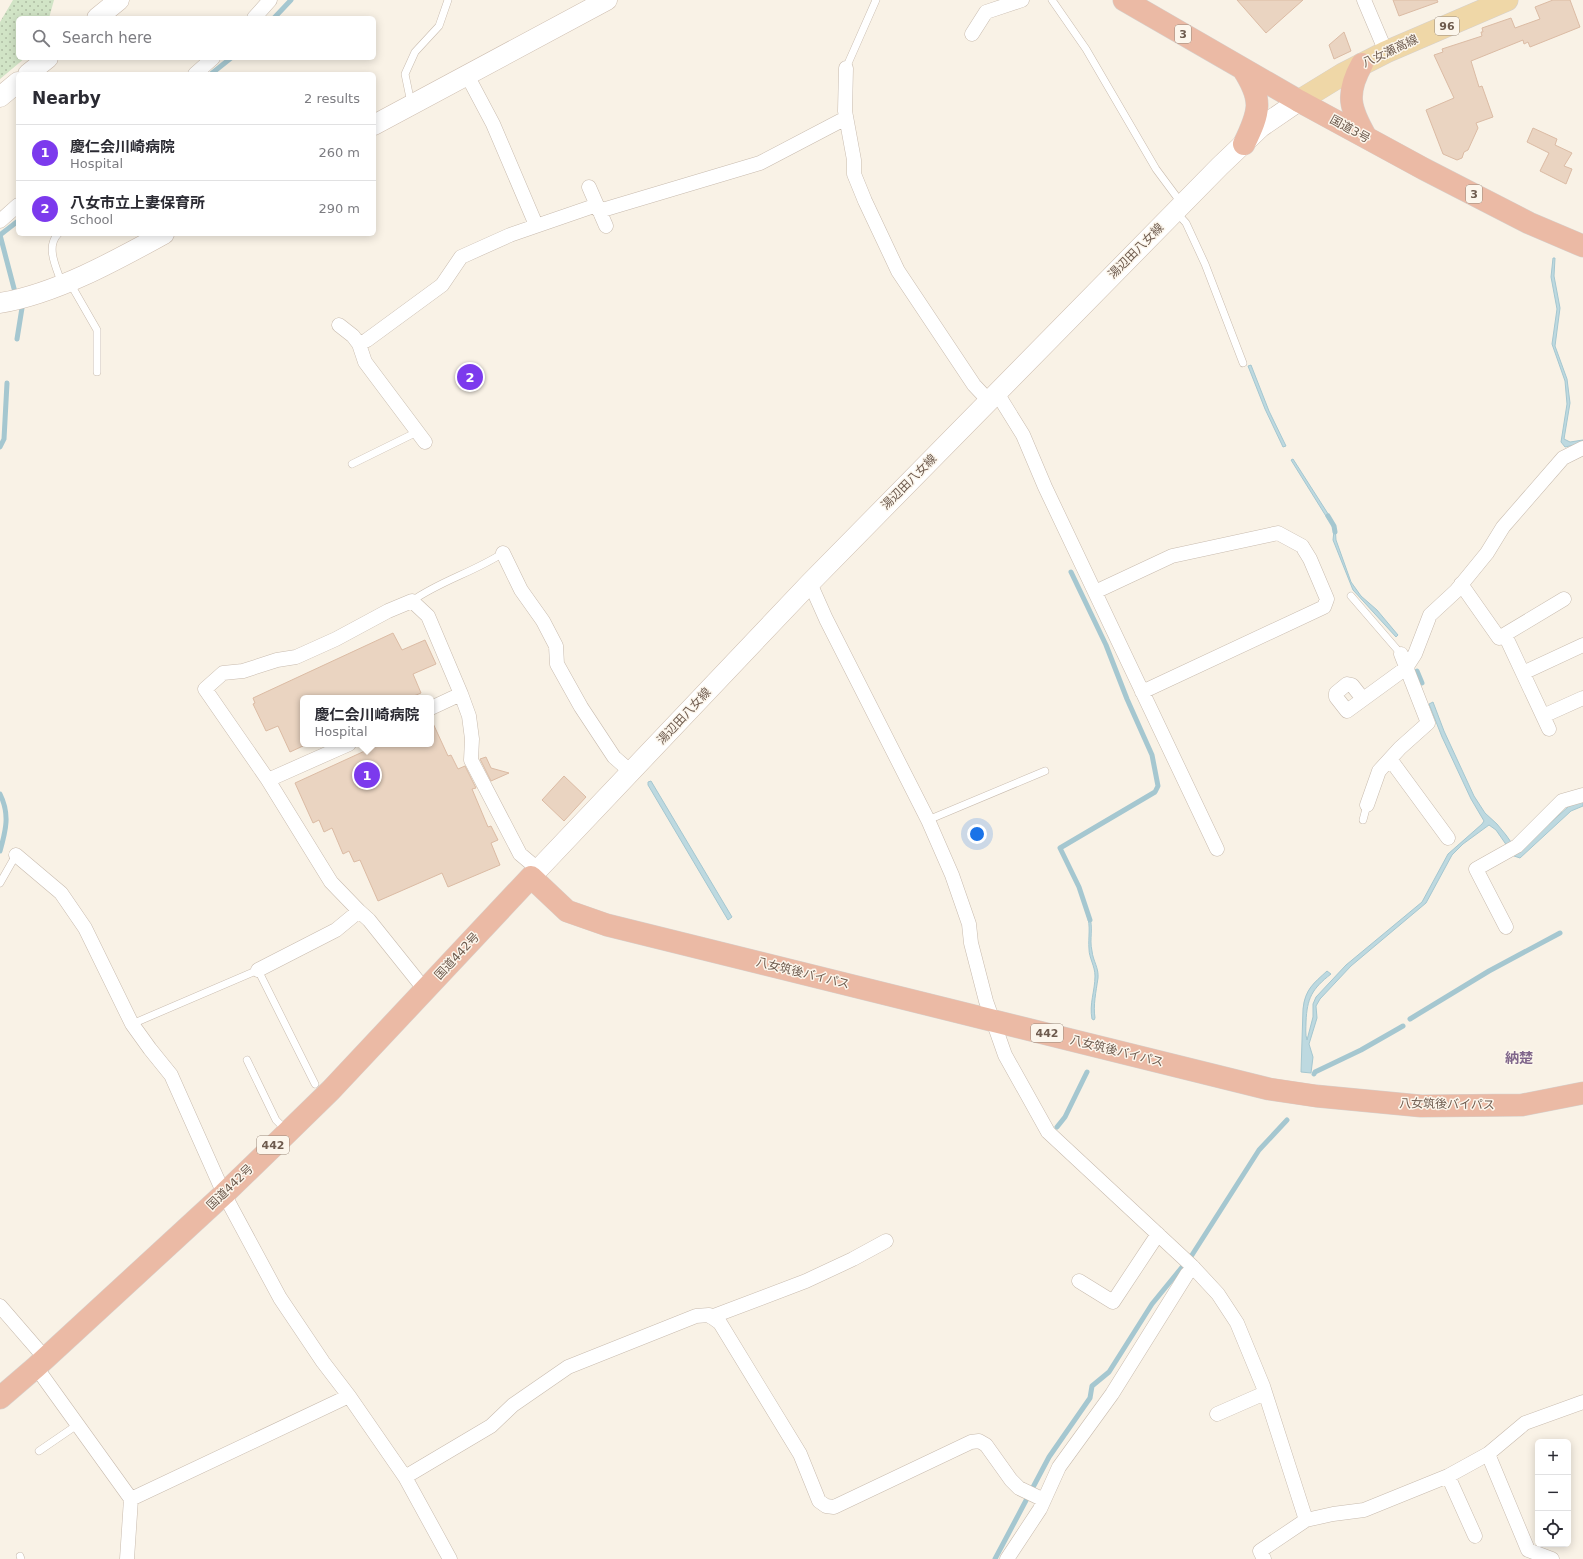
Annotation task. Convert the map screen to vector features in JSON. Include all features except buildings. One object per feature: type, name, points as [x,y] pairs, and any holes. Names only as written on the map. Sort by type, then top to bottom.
[{"type":"highway","name":"国道3号","points":[[1124,0],[1366,138],[1529,223],[1583,246]]},
{"type":"highway","points":[[1362,64],[1351,89],[1351,101],[1357,122],[1366,138]]},
{"type":"highway","points":[[1243,69],[1252,82],[1258,105],[1257,114],[1244,144]]},
{"type":"highway","name":"国道442号","points":[[0,1398],[224,1194],[288,1132],[330,1090],[535,874]]},
{"type":"highway","name":"八女筑後バイパス","points":[[535,874],[567,911],[607,925],[1269,1089],[1316,1096],[1428,1106],[1522,1105],[1583,1093]]},
{"type":"main road","points":[[99,16],[119,0]]},
{"type":"main road","points":[[376,124],[607,0]]},
{"type":"main road","name":"八女瀬高線","points":[[1299,101],[1343,74],[1386,52],[1507,0]]},
{"type":"main road","points":[[30,72],[46,60]]},
{"type":"main road","points":[[0,97],[16,84]]},
{"type":"main road","name":"湯辺田八女線","points":[[535,874],[810,583],[1179,208],[1261,127],[1299,101]]},
{"type":"main road","points":[[12,300],[66,283],[160,236]]},
{"type":"street","points":[[256,16],[270,0]]},
{"type":"street","points":[[972,34],[986,12],[1022,0]]},
{"type":"street","points":[[1364,0],[1386,52]]},
{"type":"street","points":[[197,72],[210,60]]},
{"type":"street","points":[[846,68],[845,111],[854,160],[854,174],[898,270],[974,385],[993,397],[1023,435],[1045,486],[1217,849]]},
{"type":"street","points":[[467,75],[493,124],[536,225]]},
{"type":"street","points":[[359,344],[367,340],[442,285],[462,257],[536,225],[760,162],[846,118]]},
{"type":"street","points":[[589,187],[606,226]]},
{"type":"street","points":[[0,220],[16,207]]},
{"type":"street","points":[[339,325],[354,336],[359,344],[365,362],[421,437]]},
{"type":"street","points":[[1363,699],[1406,668],[1415,654],[1430,615],[1462,584],[1487,553],[1503,527],[1563,458],[1583,448]]},
{"type":"street","points":[[1095,592],[1172,556],[1278,533],[1302,546],[1310,559],[1327,599],[1324,607],[1142,692]]},
{"type":"street","points":[[503,552],[521,590],[543,621],[556,646],[557,664],[581,707],[614,757],[631,772]]},
{"type":"street","points":[[810,583],[826,619],[928,820],[952,875],[969,924],[971,943],[992,1020],[1005,1054],[1048,1132],[1190,1264],[1218,1294],[1237,1323],[1265,1393],[1306,1520]]},
{"type":"street","points":[[1462,584],[1499,638],[1564,599]]},
{"type":"street","points":[[425,990],[369,920],[331,882],[268,780],[205,689],[223,673],[243,670],[277,660],[296,657],[336,639],[388,611],[412,601],[428,616],[461,694],[469,716],[472,739],[471,760],[520,854],[535,874]]},
{"type":"street","points":[[1505,634],[1549,729]]},
{"type":"street","points":[[1523,673],[1583,645]]},
{"type":"street","points":[[1367,805],[1379,771],[1428,723],[1401,654]]},
{"type":"street","points":[[434,707],[461,694]]},
{"type":"street","points":[[1543,716],[1583,698]]},
{"type":"street","points":[[268,780],[342,747]]},
{"type":"street","points":[[1390,759],[1448,838]]},
{"type":"street","points":[[1506,927],[1476,869],[1517,846],[1562,801],[1583,795]]},
{"type":"street","points":[[16,855],[61,893],[85,928],[132,1024],[171,1075],[224,1194],[280,1298],[323,1362],[349,1396],[405,1477],[450,1559]]},
{"type":"street","points":[[258,970],[336,930],[359,911]]},
{"type":"street","points":[[1079,1281],[1113,1302],[1158,1234]]},
{"type":"street","points":[[711,1317],[806,1281],[853,1259],[886,1241]]},
{"type":"street","points":[[1007,1559],[1040,1509],[1059,1466],[1112,1394],[1187,1274],[1190,1264]]},
{"type":"street","points":[[0,1306],[40,1363],[77,1425],[131,1499],[127,1559]]},
{"type":"street","points":[[405,1477],[491,1426],[513,1405],[568,1367],[696,1316],[709,1315],[720,1323],[800,1454],[820,1501],[826,1506],[834,1507],[971,1442],[979,1441],[986,1445],[1011,1480],[1019,1488],[1044,1500]]},
{"type":"street","points":[[1218,1414],[1265,1393]]},
{"type":"street","points":[[131,1499],[349,1396]]},
{"type":"street","points":[[1264,1559],[1260,1551],[1306,1520],[1333,1514],[1364,1510],[1448,1476],[1488,1454],[1525,1423],[1583,1402]]},
{"type":"street","points":[[1488,1454],[1528,1550],[1552,1559]]},
{"type":"street","points":[[1448,1476],[1475,1536]]},
{"type":"lane","points":[[411,106],[405,74],[415,52],[439,26],[448,0]]},
{"type":"lane","points":[[846,68],[876,0]]},
{"type":"lane","points":[[1052,0],[1086,49],[1179,208],[1205,264],[1243,363]]},
{"type":"lane","points":[[56,236],[53,238],[51,250],[66,283],[97,330],[98,372]]},
{"type":"lane","points":[[352,464],[421,437]]},
{"type":"lane","points":[[412,601],[426,591],[490,562],[503,552]]},
{"type":"lane","points":[[1351,596],[1401,654]]},
{"type":"lane","points":[[928,820],[1045,772]]},
{"type":"lane","points":[[1363,820],[1367,805]]},
{"type":"lane","points":[[0,883],[16,855]]},
{"type":"lane","points":[[132,1024],[258,970],[315,1084]]},
{"type":"lane","points":[[247,1060],[276,1120],[288,1132]]},
{"type":"lane","points":[[39,1451],[77,1425]]},
{"type":"green space","points":[[13,0],[54,0],[50,16],[16,16],[16,60],[23,60],[0,79],[0,22]]},
{"type":"water","points":[[1553,258],[1555,258],[1554,276],[1560,308],[1555,346],[1567,379],[1570,403],[1564,439],[1570,442],[1583,440],[1583,443],[1565,447],[1561,442],[1567,404],[1565,381],[1552,344],[1557,309],[1551,277]]},
{"type":"water","points":[[1251,365],[1269,411],[1286,446],[1283,447],[1265,409],[1248,366]]},
{"type":"water","points":[[1293,459],[1332,520],[1329,521],[1291,460]]},
{"type":"water","points":[[1335,525],[1336,540],[1351,582],[1361,596],[1377,610],[1398,635],[1396,637],[1353,590],[1333,540],[1334,531],[1332,526]]},
{"type":"water","points":[[1433,702],[1444,731],[1474,796],[1485,813],[1497,824],[1518,852],[1569,806],[1583,801],[1583,806],[1571,811],[1520,858],[1514,856],[1496,830],[1489,825],[1463,844],[1452,855],[1426,903],[1351,966],[1320,999],[1316,1006],[1317,1018],[1309,1044],[1313,1057],[1311,1073],[1301,1072],[1303,1009],[1308,991],[1327,971],[1331,974],[1319,984],[1309,1000],[1306,1022],[1307,1040],[1313,1017],[1313,1004],[1316,997],[1346,965],[1422,902],[1448,854],[1484,821],[1471,799],[1442,737],[1429,704]]},
{"type":"water","points":[[651,781],[732,917],[728,920],[648,785],[648,782]]},
{"type":"water","points":[[1089,914],[1091,924],[1091,946],[1098,974],[1094,1020],[1092,1019],[1091,1008],[1095,976],[1089,952],[1089,928],[1087,915]]},
{"type":"waterway","points":[[276,16],[291,0]]},
{"type":"waterway","points":[[214,72],[228,60]]},
{"type":"waterway","points":[[16,223],[0,235],[16,296]]},
{"type":"waterway","points":[[17,339],[22,308],[20,303]]},
{"type":"waterway","points":[[0,447],[4,439],[7,383]]},
{"type":"waterway","points":[[1328,516],[1334,526],[1335,532]]},
{"type":"waterway","points":[[1071,572],[1106,645],[1127,699],[1152,755],[1158,786],[1155,792],[1060,848],[1079,887],[1090,920]]},
{"type":"waterway","points":[[1417,671],[1422,683]]},
{"type":"waterway","points":[[0,794],[6,815],[4,836],[0,851]]},
{"type":"waterway","points":[[1410,1019],[1489,971],[1560,933]]},
{"type":"waterway","points":[[1314,1074],[1315,1072],[1361,1050],[1403,1026]]},
{"type":"waterway","points":[[1057,1127],[1065,1117],[1087,1072]]},
{"type":"waterway","points":[[995,1559],[1049,1457],[1090,1398],[1092,1386],[1109,1372],[1152,1304],[1192,1255],[1259,1150],[1287,1120]]},
{"type":"place","name":"八女市立上妻保育所","points":[[470,377]]},
{"type":"place","name":"慶仁会川崎病院","points":[[367,775]]},
{"type":"district","name":"納楚","points":[[1519,1058]]}]
